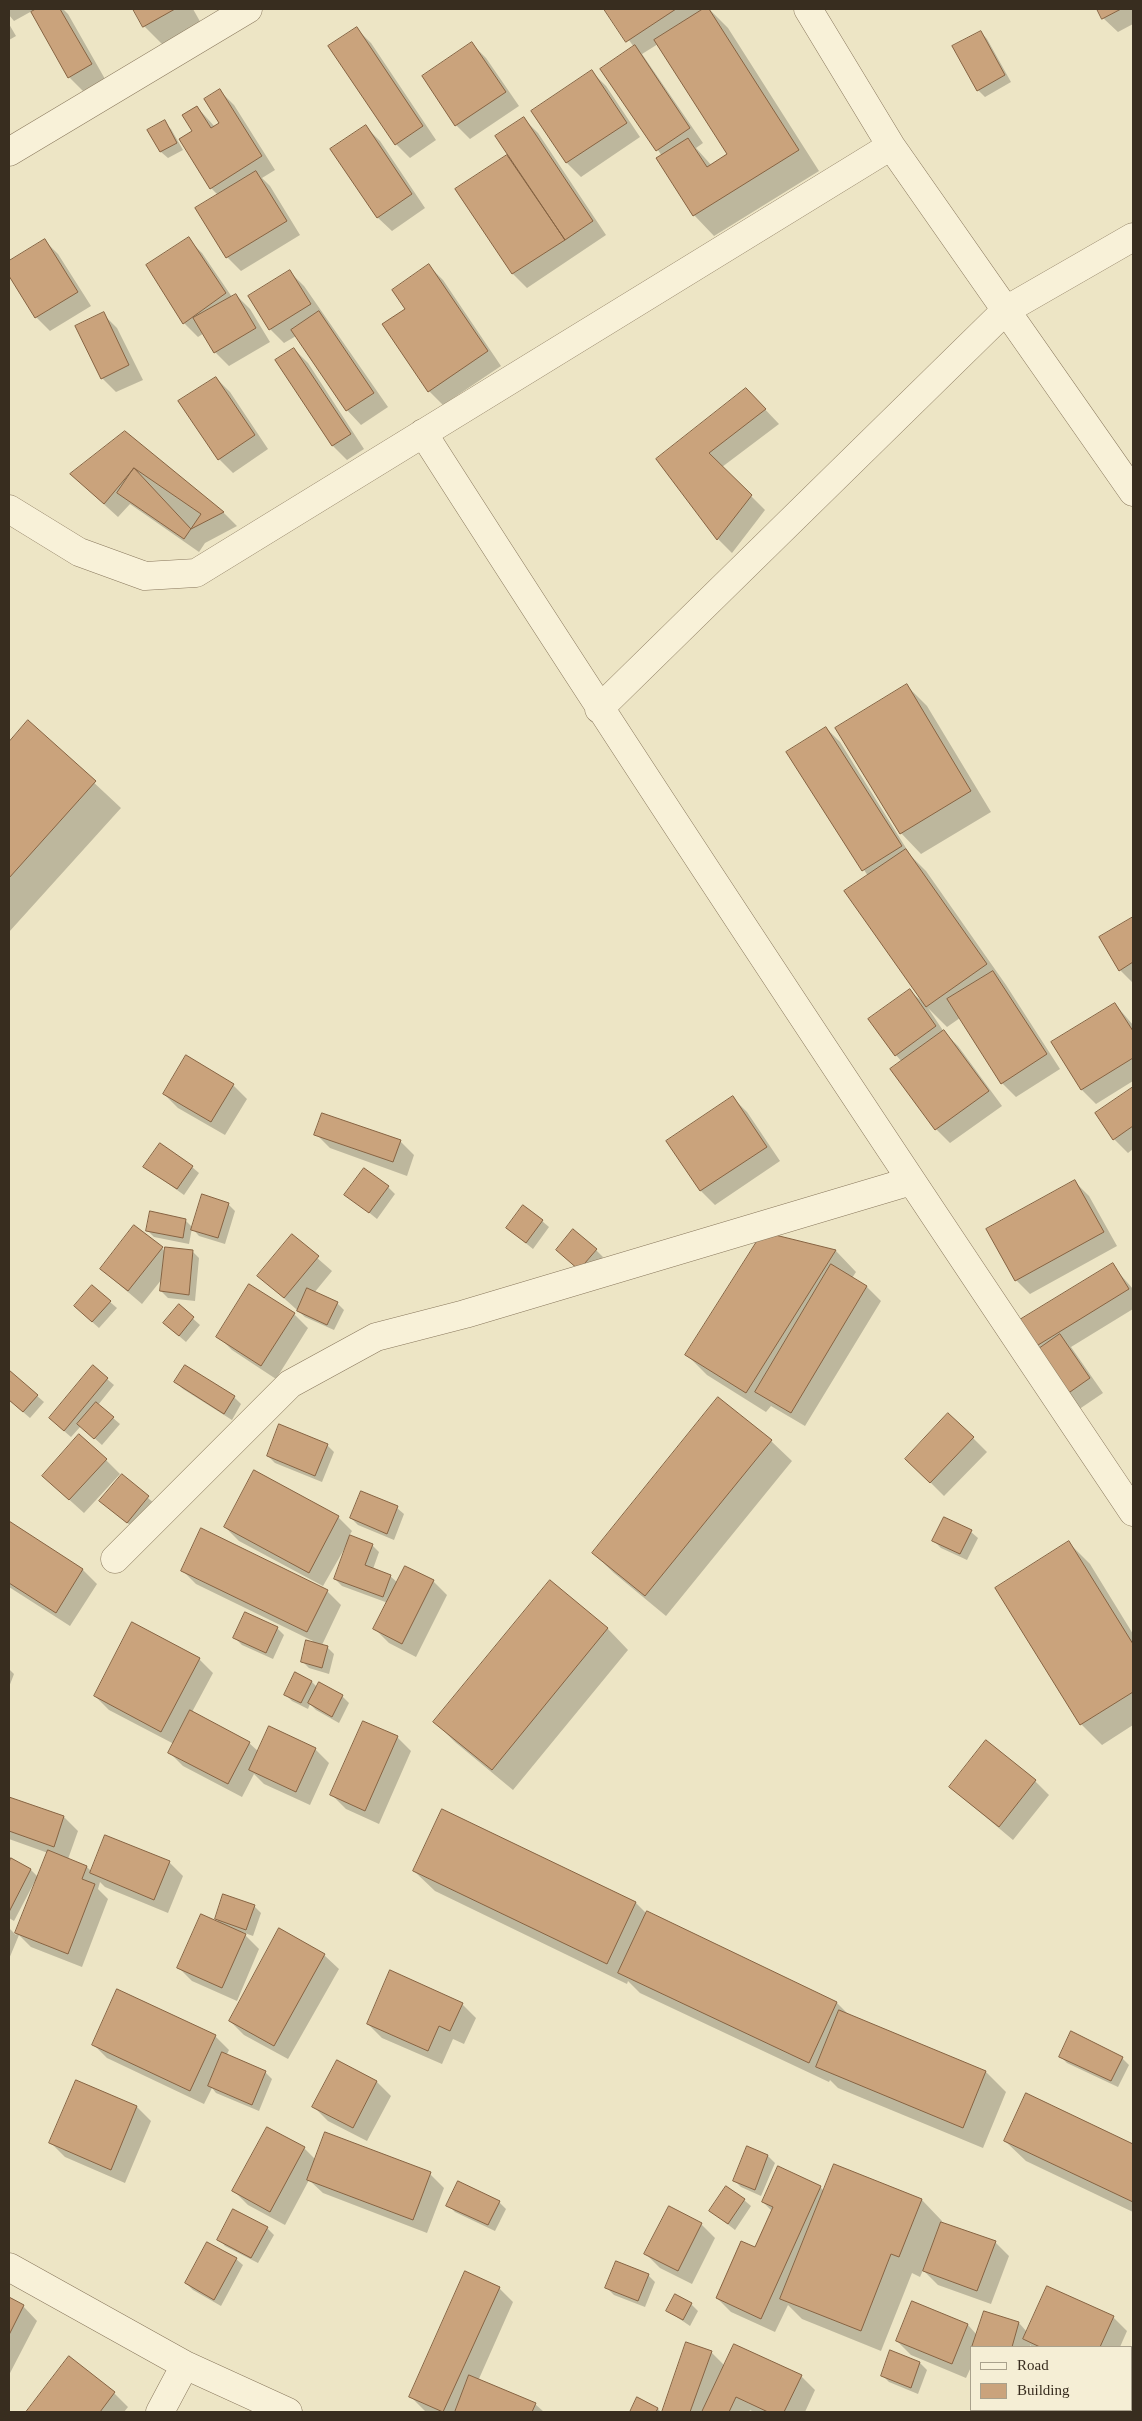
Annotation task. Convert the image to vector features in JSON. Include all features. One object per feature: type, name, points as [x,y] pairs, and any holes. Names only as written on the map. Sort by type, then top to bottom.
[{"type":"street","points":[[9,152],[248,9]]},
{"type":"street","points":[[808,9],[891,146],[1133,492]]},
{"type":"street","points":[[9,509],[79,552],[145,576],[196,573],[891,146]]},
{"type":"street","points":[[599,709],[1006,310],[1133,237]]},
{"type":"street","points":[[423,433],[599,709],[911,1181],[1133,1512]]},
{"type":"street","points":[[115,1559],[290,1384],[376,1337],[465,1314],[911,1181]]},
{"type":"street","points":[[9,2267],[184,2365],[288,2412]]},
{"type":"street","points":[[160,2412],[184,2365]]},
{"type":"building","points":[[36,9],[60,9],[92,64],[68,78],[31,12]]},
{"type":"building","points":[[133,9],[175,9],[143,27]]},
{"type":"building","points":[[604,9],[676,9],[626,42]]},
{"type":"building","points":[[703,9],[709,9],[799,150],[693,216],[656,158],[688,138],[707,167],[727,154],[654,40]]},
{"type":"building","points":[[1097,9],[1121,9],[1102,19]]},
{"type":"building","points":[[357,27],[423,126],[395,145],[328,46]]},
{"type":"building","points":[[981,31],[1005,75],[977,91],[952,46]]},
{"type":"building","points":[[472,42],[506,92],[455,126],[422,76]]},
{"type":"building","points":[[635,45],[690,128],[656,151],[600,69]]},
{"type":"building","points":[[592,70],[627,123],[566,163],[531,111]]},
{"type":"building","points":[[220,89],[262,156],[210,189],[179,139],[192,131],[182,115],[197,106],[211,128],[219,123],[204,99]]},
{"type":"building","points":[[524,117],[593,221],[565,240],[495,136]]},
{"type":"building","points":[[165,120],[177,143],[160,152],[147,130]]},
{"type":"building","points":[[366,125],[412,194],[377,218],[330,149]]},
{"type":"building","points":[[507,155],[565,240],[512,274],[455,189]]},
{"type":"building","points":[[256,171],[287,221],[226,258],[195,208]]},
{"type":"building","points":[[189,237],[226,293],[183,324],[146,265]]},
{"type":"building","points":[[45,239],[78,292],[35,318],[9,276],[9,261]]},
{"type":"building","points":[[429,264],[488,351],[428,392],[382,324],[405,309],[392,290]]},
{"type":"building","points":[[290,270],[311,304],[269,330],[248,296]]},
{"type":"building","points":[[236,294],[256,328],[214,353],[193,318]]},
{"type":"building","points":[[319,311],[374,393],[346,411],[291,330]]},
{"type":"building","points":[[104,312],[129,365],[101,379],[75,326]]},
{"type":"building","points":[[294,348],[351,434],[332,446],[275,360]]},
{"type":"building","points":[[216,377],[255,435],[218,460],[178,401]]},
{"type":"building","points":[[746,388],[766,409],[709,453],[752,495],[717,540],[656,459]]},
{"type":"building","points":[[125,431],[224,512],[191,529],[134,468],[104,504],[70,474]]},
{"type":"building","points":[[134,468],[201,514],[184,539],[117,493]]},
{"type":"building","points":[[907,684],[971,791],[900,834],[835,728]]},
{"type":"building","points":[[28,720],[96,781],[9,878],[9,742]]},
{"type":"building","points":[[826,727],[902,846],[862,871],[786,752]]},
{"type":"building","points":[[906,849],[987,964],[926,1007],[844,891]]},
{"type":"building","points":[[1133,917],[1133,962],[1119,971],[1099,937]]},
{"type":"building","points":[[993,971],[1047,1054],[1001,1084],[947,999]]},
{"type":"building","points":[[910,989],[936,1026],[895,1056],[868,1019]]},
{"type":"building","points":[[1115,1003],[1133,1031],[1133,1058],[1081,1090],[1051,1042]]},
{"type":"building","points":[[944,1030],[989,1091],[935,1130],[890,1069]]},
{"type":"building","points":[[186,1055],[234,1084],[211,1122],[163,1094]]},
{"type":"building","points":[[1133,1087],[1133,1126],[1113,1140],[1095,1113]]},
{"type":"building","points":[[733,1096],[767,1147],[700,1191],[666,1141]]},
{"type":"building","points":[[322,1113],[401,1140],[393,1162],[314,1135]]},
{"type":"building","points":[[160,1143],[193,1166],[177,1189],[143,1167]]},
{"type":"building","points":[[364,1168],[389,1186],[369,1213],[344,1195]]},
{"type":"building","points":[[1075,1180],[1104,1232],[1015,1281],[986,1229]]},
{"type":"building","points":[[202,1194],[229,1203],[218,1238],[191,1230]]},
{"type":"building","points":[[523,1205],[543,1220],[526,1243],[506,1228]]},
{"type":"building","points":[[150,1211],[186,1219],[183,1238],[146,1231]]},
{"type":"building","points":[[134,1225],[163,1247],[128,1291],[100,1269]]},
{"type":"building","points":[[573,1229],[597,1249],[579,1270],[556,1250]]},
{"type":"building","points":[[763,1232],[836,1250],[746,1393],[685,1355]]},
{"type":"building","points":[[292,1234],[319,1256],[284,1298],[257,1276]]},
{"type":"building","points":[[165,1247],[193,1250],[189,1295],[160,1291]]},
{"type":"building","points":[[1113,1263],[1129,1289],[1030,1350],[1013,1324]]},
{"type":"building","points":[[831,1264],[867,1286],[791,1413],[755,1392]]},
{"type":"building","points":[[249,1284],[295,1313],[261,1366],[216,1337]]},
{"type":"building","points":[[92,1285],[111,1301],[92,1322],[74,1306]]},
{"type":"building","points":[[307,1288],[338,1302],[327,1325],[297,1311]]},
{"type":"building","points":[[179,1304],[194,1317],[179,1336],[163,1323]]},
{"type":"building","points":[[1060,1334],[1090,1378],[1060,1399],[1030,1355]]},
{"type":"building","points":[[93,1365],[108,1378],[64,1431],[49,1418]]},
{"type":"building","points":[[185,1365],[235,1396],[224,1414],[174,1382]]},
{"type":"building","points":[[9,1370],[38,1395],[23,1412],[9,1400]]},
{"type":"building","points":[[718,1397],[772,1440],[645,1596],[592,1553]]},
{"type":"building","points":[[96,1402],[114,1417],[94,1439],[77,1424]]},
{"type":"building","points":[[948,1413],[974,1437],[930,1483],[905,1459]]},
{"type":"building","points":[[279,1424],[328,1444],[315,1476],[267,1456]]},
{"type":"building","points":[[79,1434],[107,1459],[69,1500],[42,1476]]},
{"type":"building","points":[[254,1470],[339,1516],[309,1573],[224,1527]]},
{"type":"building","points":[[122,1474],[149,1496],[127,1523],[99,1501]]},
{"type":"building","points":[[361,1491],[398,1506],[387,1534],[350,1518]]},
{"type":"building","points":[[944,1517],[972,1530],[960,1554],[932,1541]]},
{"type":"building","points":[[9,1521],[83,1569],[56,1613],[9,1583]]},
{"type":"building","points":[[201,1528],[328,1590],[307,1632],[181,1571]]},
{"type":"building","points":[[350,1535],[373,1544],[365,1565],[391,1575],[383,1597],[334,1579]]},
{"type":"building","points":[[1069,1541],[1133,1644],[1133,1692],[1080,1725],[995,1588]]},
{"type":"building","points":[[405,1566],[434,1580],[402,1644],[373,1629]]},
{"type":"building","points":[[550,1580],[608,1628],[492,1770],[433,1722]]},
{"type":"building","points":[[245,1612],[278,1627],[266,1653],[233,1638]]},
{"type":"building","points":[[132,1622],[200,1658],[161,1732],[94,1696]]},
{"type":"building","points":[[306,1640],[328,1646],[322,1668],[301,1662]]},
{"type":"building","points":[[295,1672],[312,1681],[301,1703],[284,1695]]},
{"type":"building","points":[[319,1682],[343,1695],[332,1717],[308,1703]]},
{"type":"building","points":[[190,1710],[250,1742],[228,1784],[168,1753]]},
{"type":"building","points":[[363,1721],[398,1736],[365,1811],[330,1795]]},
{"type":"building","points":[[269,1726],[316,1748],[296,1792],[249,1770]]},
{"type":"building","points":[[986,1740],[1036,1780],[999,1827],[949,1787]]},
{"type":"building","points":[[9,1797],[64,1816],[54,1847],[9,1831]]},
{"type":"building","points":[[442,1809],[636,1902],[607,1964],[413,1871]]},
{"type":"building","points":[[105,1835],[170,1861],[154,1900],[90,1873]]},
{"type":"building","points":[[48,1850],[87,1866],[82,1879],[95,1884],[68,1954],[15,1933]]},
{"type":"building","points":[[11,1858],[31,1869],[9,1912],[9,1863]]},
{"type":"building","points":[[223,1894],[255,1905],[246,1930],[215,1919]]},
{"type":"building","points":[[647,1911],[837,2002],[809,2063],[618,1973]]},
{"type":"building","points":[[201,1914],[246,1934],[222,1988],[177,1968]]},
{"type":"building","points":[[279,1928],[325,1954],[274,2046],[229,2021]]},
{"type":"building","points":[[390,1970],[463,2003],[450,2031],[439,2026],[428,2051],[367,2024]]},
{"type":"building","points":[[117,1989],[216,2035],[190,2091],[92,2045]]},
{"type":"building","points":[[839,2010],[986,2071],[963,2128],[816,2067]]},
{"type":"building","points":[[1071,2031],[1123,2057],[1111,2081],[1059,2057]]},
{"type":"building","points":[[222,2052],[266,2071],[252,2105],[208,2086]]},
{"type":"building","points":[[337,2060],[377,2081],[353,2128],[312,2107]]},
{"type":"building","points":[[76,2080],[137,2106],[111,2170],[49,2143]]},
{"type":"building","points":[[1026,2093],[1133,2144],[1133,2202],[1004,2141]]},
{"type":"building","points":[[267,2127],[305,2147],[270,2212],[232,2191]]},
{"type":"building","points":[[325,2132],[431,2172],[413,2220],[307,2180]]},
{"type":"building","points":[[747,2146],[768,2155],[755,2190],[733,2181]]},
{"type":"building","points":[[834,2164],[922,2199],[899,2257],[891,2254],[861,2331],[780,2299]]},
{"type":"building","points":[[778,2166],[821,2186],[761,2319],[716,2298],[741,2241],[755,2247],[773,2207],[762,2202]]},
{"type":"building","points":[[458,2181],[500,2201],[488,2225],[446,2206]]},
{"type":"building","points":[[726,2186],[745,2199],[728,2224],[709,2211]]},
{"type":"building","points":[[669,2206],[702,2223],[678,2271],[644,2254]]},
{"type":"building","points":[[233,2209],[268,2227],[251,2258],[217,2240]]},
{"type":"building","points":[[941,2222],[996,2241],[977,2291],[923,2271]]},
{"type":"building","points":[[207,2242],[237,2258],[214,2300],[185,2283]]},
{"type":"building","points":[[616,2261],[649,2274],[638,2301],[605,2288]]},
{"type":"building","points":[[465,2271],[500,2287],[443,2412],[409,2397]]},
{"type":"building","points":[[1047,2286],[1114,2316],[1100,2346],[1038,2346],[1023,2339]]},
{"type":"building","points":[[675,2294],[692,2303],[683,2320],[666,2311]]},
{"type":"building","points":[[9,2297],[24,2305],[9,2335]]},
{"type":"building","points":[[912,2301],[968,2324],[952,2364],[896,2341]]},
{"type":"building","points":[[984,2311],[1019,2322],[1012,2346],[972,2346]]},
{"type":"building","points":[[686,2342],[712,2351],[690,2412],[662,2412]]},
{"type":"building","points":[[734,2344],[802,2375],[784,2412],[768,2412],[736,2397],[729,2412],[702,2412]]},
{"type":"building","points":[[890,2350],[920,2362],[911,2388],[881,2376]]},
{"type":"building","points":[[69,2356],[115,2392],[100,2412],[26,2412]]},
{"type":"building","points":[[469,2375],[536,2403],[532,2412],[455,2412]]},
{"type":"building","points":[[637,2397],[658,2408],[656,2412],[630,2412]]}]
